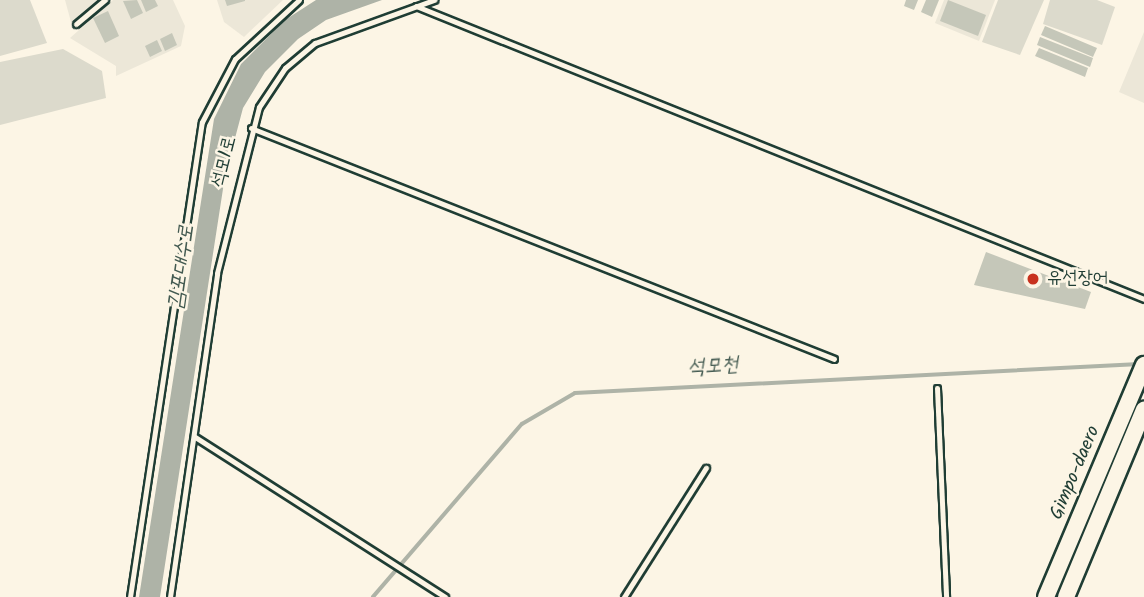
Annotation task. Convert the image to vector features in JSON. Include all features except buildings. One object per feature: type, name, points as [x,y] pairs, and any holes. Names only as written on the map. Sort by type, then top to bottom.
[{"type":"main road","name":"Gimpo-daero","points":[[1046,597],[1144,365]]},
{"type":"main road","name":"Gimpo-daero","points":[[1066,597],[1144,410]]},
{"type":"lane","points":[[76,24],[105,0]]},
{"type":"lane","points":[[130,597],[202,122],[245,47],[299,0]]},
{"type":"lane","name":"석모1로","points":[[170,597],[217,273],[251,128],[265,94],[300,54],[343,29],[434,0]]},
{"type":"lane","points":[[416,6],[1144,299]]},
{"type":"lane","points":[[251,128],[834,359]]},
{"type":"lane","points":[[937,388],[946,597]]},
{"type":"lane","points":[[195,437],[445,597]]},
{"type":"lane","points":[[624,597],[705,468]]},
{"type":"shaded area","points":[[0,0],[30,0],[47,43],[0,56]]},
{"type":"shaded area","points":[[65,0],[97,0],[71,22]]},
{"type":"shaded area","points":[[113,0],[173,0],[185,26],[181,46],[116,76],[116,66],[70,38]]},
{"type":"shaded area","points":[[217,0],[283,0],[244,37],[224,22]]},
{"type":"shaded area","points":[[316,0],[382,0],[326,20],[298,39],[265,72],[243,108],[225,176],[160,597],[139,597],[214,119],[241,64],[285,20]]},
{"type":"shaded area","points":[[944,0],[995,0],[979,41],[935,23]]},
{"type":"shaded area","points":[[998,0],[1044,0],[1020,55],[982,42]]},
{"type":"shaded area","points":[[1050,0],[1097,0],[1115,7],[1102,45],[1043,24]]},
{"type":"shaded area","points":[[1144,32],[1144,103],[1119,92]]},
{"type":"shaded area","points":[[63,49],[102,71],[106,98],[0,125],[0,62]]},
{"type":"waterway","name":"석모천","points":[[373,597],[522,424],[575,393],[1139,364]]},
{"type":"place","name":"유선장어","points":[[1033,279]]},
{"type":"water label","name":"김포대수로","points":[[182,267]]}]
